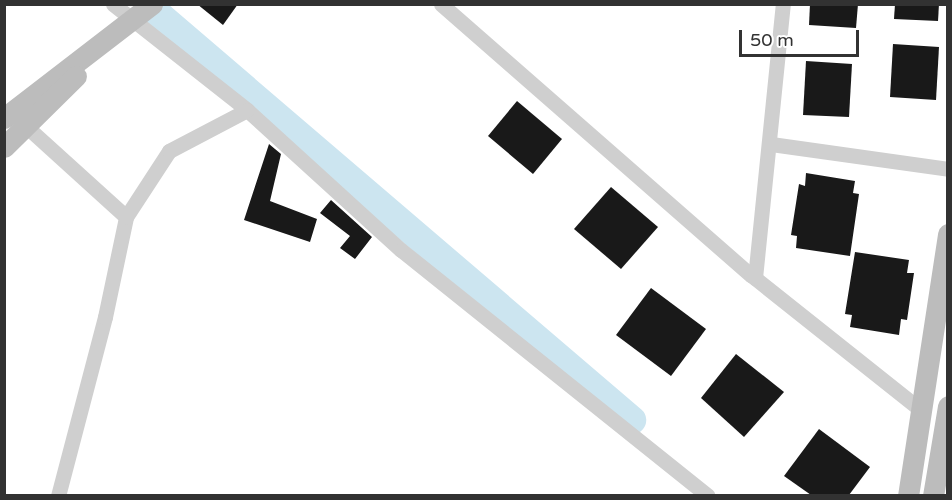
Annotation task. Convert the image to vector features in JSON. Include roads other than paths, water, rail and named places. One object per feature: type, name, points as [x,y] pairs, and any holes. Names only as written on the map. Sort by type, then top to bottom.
[{"type":"main road","points":[[4,118],[103,46],[152,4]]},
{"type":"main road","points":[[4,147],[28,128],[103,46]]},
{"type":"main road","points":[[908,495],[948,234]]},
{"type":"main road","points":[[933,495],[948,405]]},
{"type":"street","points":[[113,4],[247,110],[401,250],[708,495]]},
{"type":"street","points":[[441,4],[755,278],[922,411]]},
{"type":"street","points":[[755,278],[771,144],[783,4]]},
{"type":"street","points":[[58,495],[105,317],[126,217],[170,151],[247,110]]},
{"type":"street","points":[[28,128],[126,217]]},
{"type":"street","points":[[771,144],[948,169]]},
{"type":"waterway","points":[[159,15],[632,420]]}]
